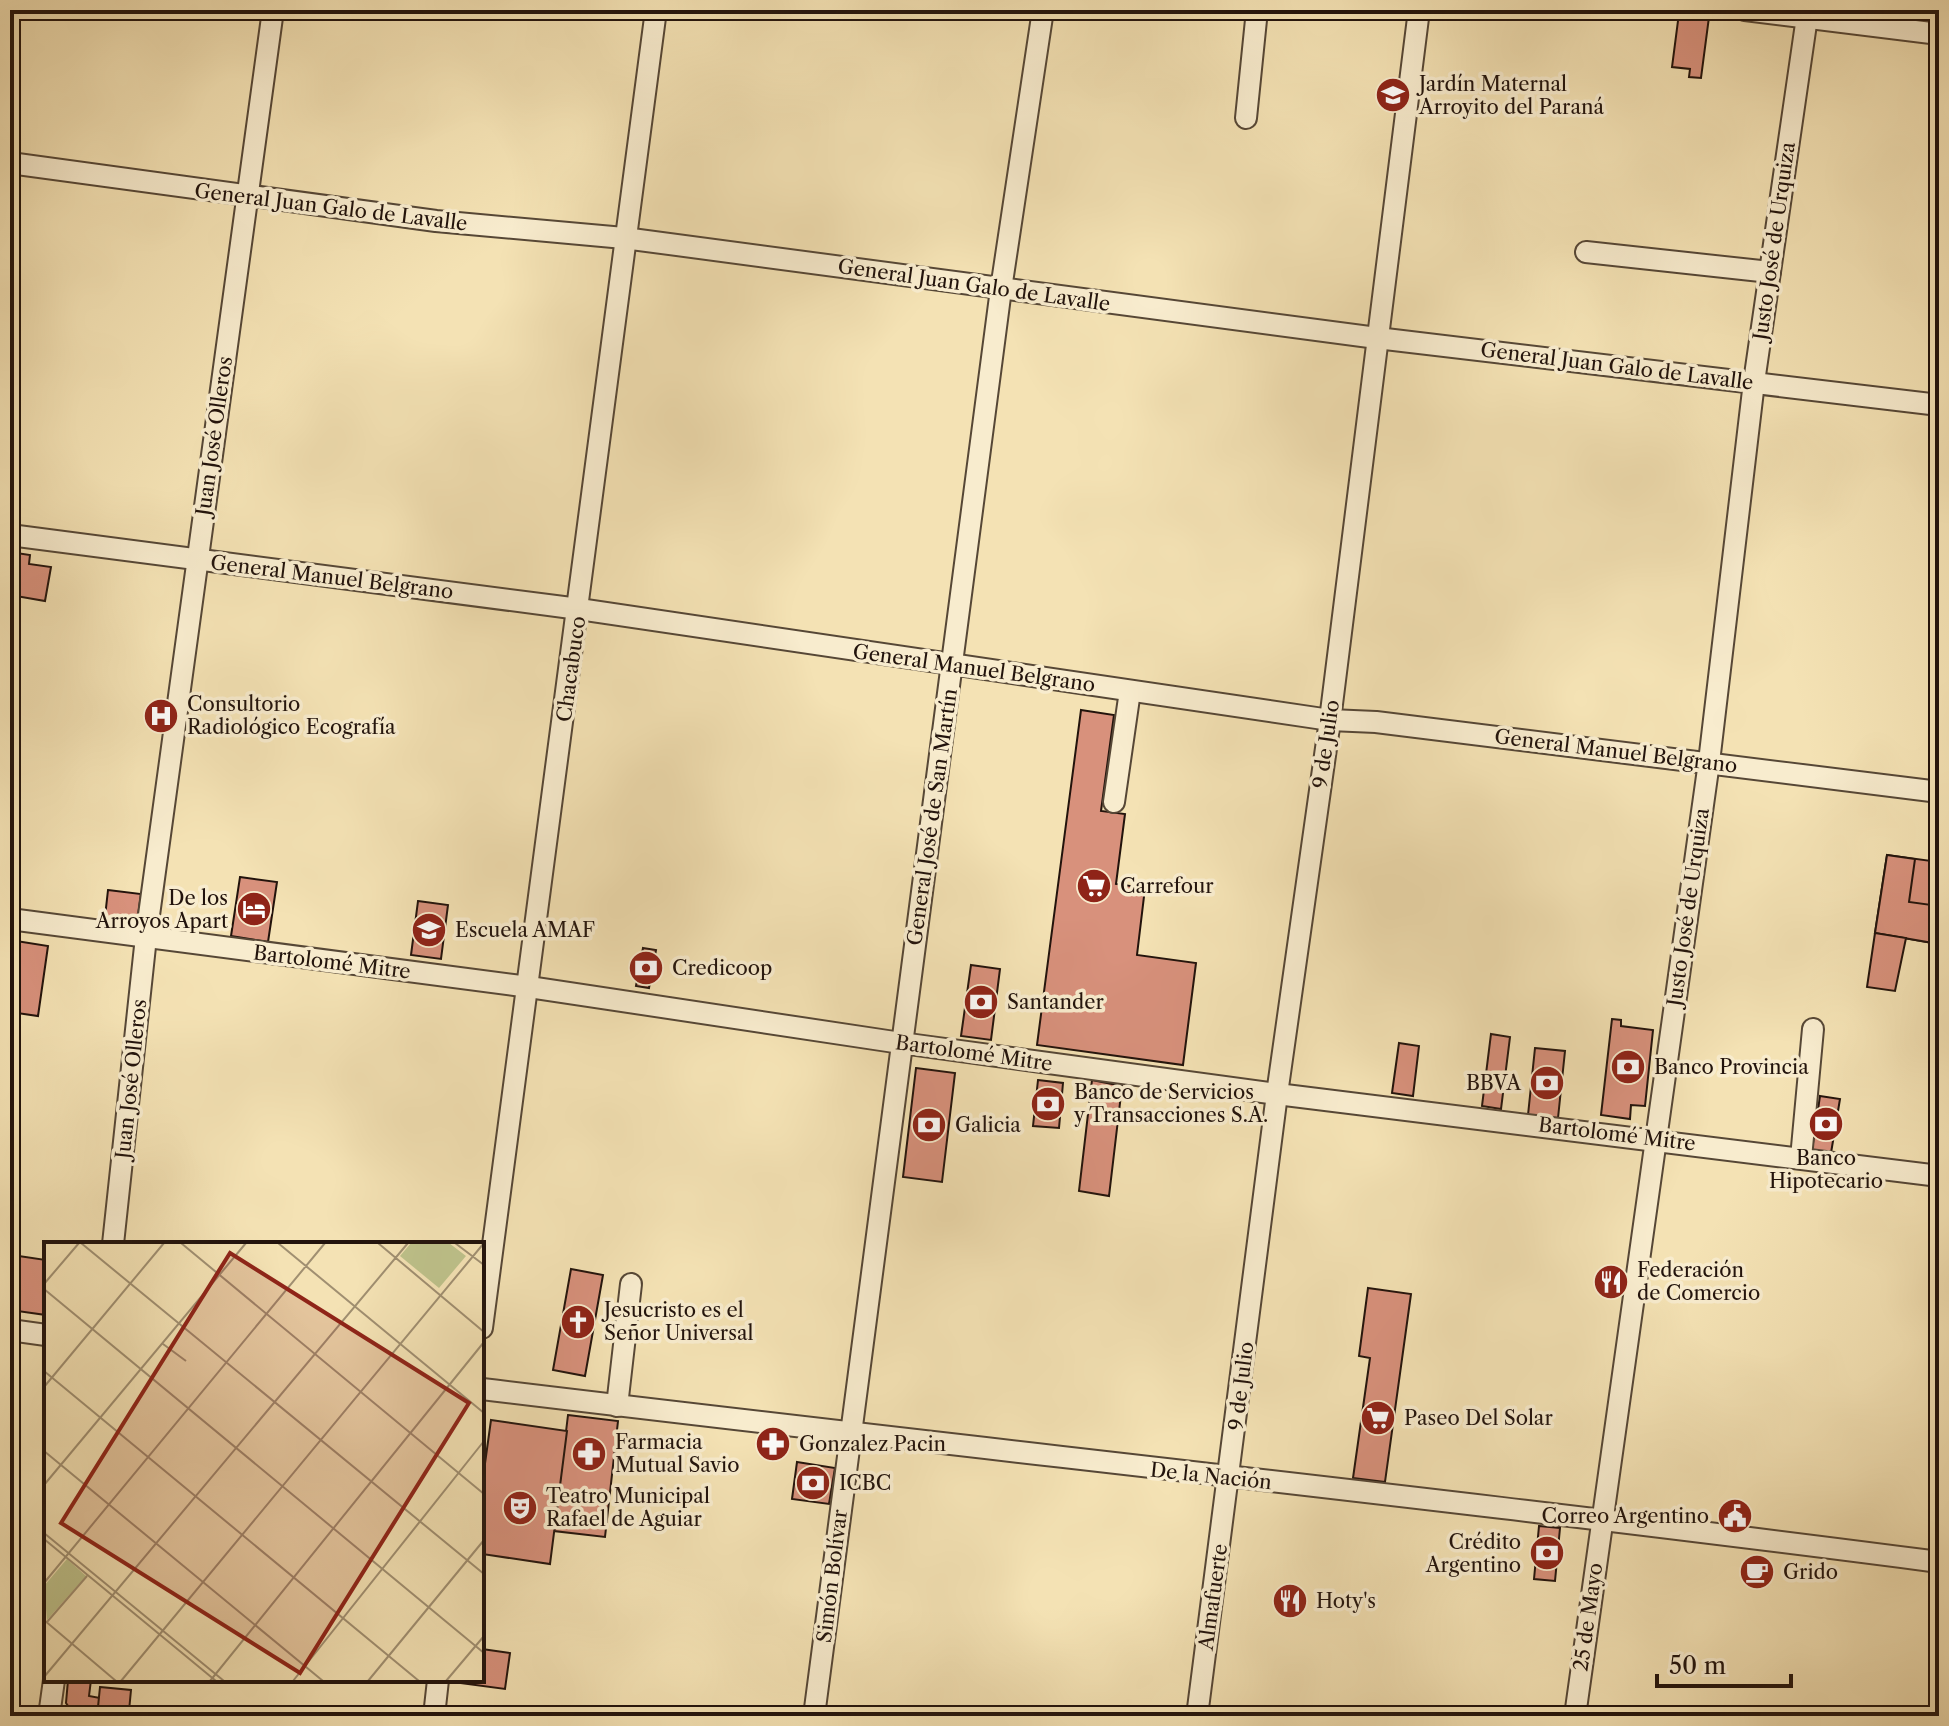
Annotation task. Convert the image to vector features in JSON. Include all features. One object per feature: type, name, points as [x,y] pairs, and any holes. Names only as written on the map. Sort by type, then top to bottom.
[{"type":"street","name":"Juan José Olleros","points":[[113,1242],[146,937],[273,10]]},
{"type":"street","name":"Chacabuco","points":[[484,1313],[656,10]]},
{"type":"street","name":"General José de San Martín","points":[[849,1435],[1001,289],[1043,10]]},
{"type":"street","points":[[1246,118],[1257,10]]},
{"type":"street","name":"9 de Julio","points":[[1230,1478],[1277,1094],[1330,720],[1419,10]]},
{"type":"street","points":[[1745,10],[1808,14],[1939,34]]},
{"type":"street","name":"Justo José de Urquiza","points":[[1602,1518],[1709,762],[1754,382],[1808,14]]},
{"type":"street","name":"General Juan Galo de Lavalle","points":[[10,163],[436,221],[624,238],[1377,338],[1939,405]]},
{"type":"street","points":[[1586,252],[1770,272]]},
{"type":"street","name":"General Manuel Belgrano","points":[[10,535],[579,609],[1330,720],[1709,762],[1939,792]]},
{"type":"street","points":[[1114,802],[1130,691]]},
{"type":"street","name":"Bartolomé Mitre","points":[[10,919],[529,987],[901,1043],[1277,1094],[1655,1138],[1939,1176]]},
{"type":"street","points":[[1801,1158],[1813,1029]]},
{"type":"street","points":[[617,1406],[631,1284]]},
{"type":"street","points":[[10,1330],[44,1335]]},
{"type":"street","name":"De la Nación","points":[[484,1389],[849,1435],[1602,1518],[1939,1562]]},
{"type":"street","name":"Simón Bolívar","points":[[814,1716],[849,1435]]},
{"type":"street","name":"Almafuerte","points":[[1197,1716],[1230,1478]]},
{"type":"street","name":"25 de Mayo","points":[[1575,1716],[1602,1518]]},
{"type":"street","points":[[49,1716],[54,1682]]},
{"type":"street","points":[[434,1716],[438,1682]]},
{"type":"building","points":[[1679,13],[1709,17],[1701,78],[1689,77],[1690,69],[1672,67]]},
{"type":"building","points":[[10,552],[30,555],[29,564],[51,567],[45,601],[10,595]]},
{"type":"building","name":"Consultorio Radiológico Ecografía","points":[[152,703],[173,706],[170,730],[149,727]]},
{"type":"building","name":"Carrefour","points":[[1081,710],[1114,715],[1101,811],[1125,814],[1116,884],[1145,888],[1137,955],[1196,963],[1183,1065],[1037,1045]]},
{"type":"building","points":[[1887,855],[1939,862],[1939,906],[1933,943],[1875,933]]},
{"type":"building","points":[[1887,855],[1915,859],[1909,902],[1939,906],[1933,943],[1875,933]]},
{"type":"building","name":"De los Arroyos Apart","points":[[240,877],[277,882],[268,942],[231,936]]},
{"type":"building","points":[[108,890],[141,894],[136,930],[104,926]]},
{"type":"building","name":"Escuela AMAF","points":[[418,901],[448,905],[441,959],[411,955]]},
{"type":"building","points":[[1939,906],[1939,944],[1933,943]]},
{"type":"building","points":[[1875,933],[1906,938],[1895,991],[1867,987]]},
{"type":"building","points":[[10,940],[48,946],[38,1016],[10,1012]]},
{"type":"building","name":"Credicoop","points":[[643,948],[656,950],[649,988],[636,986]]},
{"type":"building","name":"Santander","points":[[971,965],[1000,969],[991,1040],[961,1036]]},
{"type":"building","name":"Banco Provincia","points":[[1612,1019],[1621,1020],[1621,1026],[1653,1030],[1645,1106],[1631,1105],[1630,1119],[1601,1115]]},
{"type":"building","points":[[1491,1034],[1510,1037],[1501,1109],[1482,1106]]},
{"type":"building","points":[[1399,1043],[1419,1046],[1413,1096],[1392,1093]]},
{"type":"building","name":"BBVA","points":[[1535,1048],[1565,1051],[1558,1118],[1528,1115]]},
{"type":"building","name":"Galicia","points":[[916,1068],[955,1073],[942,1182],[903,1177]]},
{"type":"building","name":"Banco de Servicios y Transacciones S.A.","points":[[1038,1080],[1063,1083],[1059,1128],[1033,1126]]},
{"type":"building","points":[[1092,1080],[1122,1086],[1109,1196],[1079,1191]]},
{"type":"building","name":"Banco Hipotecario","points":[[1820,1096],[1840,1099],[1831,1153],[1812,1150]]},
{"type":"building","points":[[12,1255],[44,1260],[44,1315],[10,1310]]},
{"type":"building","name":"Jesucristo es el Señor Universal","points":[[571,1269],[603,1275],[585,1376],[553,1370]]},
{"type":"building","name":"Paseo Del Solar","points":[[1368,1288],[1411,1294],[1385,1482],[1353,1478],[1370,1358],[1359,1356]]},
{"type":"building","points":[[568,1415],[618,1421],[605,1537],[554,1531]]},
{"type":"building","name":"Teatro Municipal Rafael de Aguiar","points":[[491,1420],[567,1431],[550,1564],[484,1554],[484,1471]]},
{"type":"building","name":"ICBC","points":[[797,1462],[835,1468],[829,1504],[792,1499]]},
{"type":"building","name":"Crédito Argentino","points":[[1539,1526],[1560,1528],[1555,1581],[1534,1579]]},
{"type":"building","points":[[484,1649],[510,1653],[505,1689],[453,1682],[484,1682]]},
{"type":"building","points":[[68,1682],[91,1682],[89,1696],[100,1698],[98,1716],[73,1713],[66,1703]]},
{"type":"building","points":[[100,1687],[131,1690],[129,1711],[98,1707]]},
{"type":"place","name":"Jardín Maternal Arroyito del Paraná","points":[[1393,95]]},
{"type":"place","name":"Consultorio Radiológico Ecografía","points":[[161,716]]},
{"type":"place","name":"Carrefour","points":[[1094,886]]},
{"type":"place","name":"De los Arroyos Apart","points":[[254,909]]},
{"type":"place","name":"Escuela AMAF","points":[[429,930]]},
{"type":"place","name":"Credicoop","points":[[646,968]]},
{"type":"place","name":"Santander","points":[[981,1002]]},
{"type":"place","name":"Banco Provincia","points":[[1628,1067]]},
{"type":"place","name":"BBVA","points":[[1547,1083]]},
{"type":"place","name":"Banco de Servicios y Transacciones S.A.","points":[[1048,1104]]},
{"type":"place","name":"Banco Hipotecario","points":[[1826,1124]]},
{"type":"place","name":"Galicia","points":[[929,1125]]},
{"type":"place","name":"Federación de Comercio","points":[[1611,1282]]},
{"type":"place","name":"Jesucristo es el Señor Universal","points":[[578,1322]]},
{"type":"place","name":"Paseo Del Solar","points":[[1378,1418]]},
{"type":"place","name":"Gonzalez Pacin","points":[[773,1444]]},
{"type":"place","name":"Farmacia Mutual Savio","points":[[589,1454]]},
{"type":"place","name":"ICBC","points":[[813,1483]]},
{"type":"place","name":"Teatro Municipal Rafael de Aguiar","points":[[520,1508]]},
{"type":"place","name":"Correo Argentino","points":[[1735,1516]]},
{"type":"place","name":"Crédito Argentino","points":[[1547,1553]]},
{"type":"place","name":"Grido","points":[[1757,1572]]},
{"type":"place","name":"Hoty's","points":[[1290,1601]]}]
